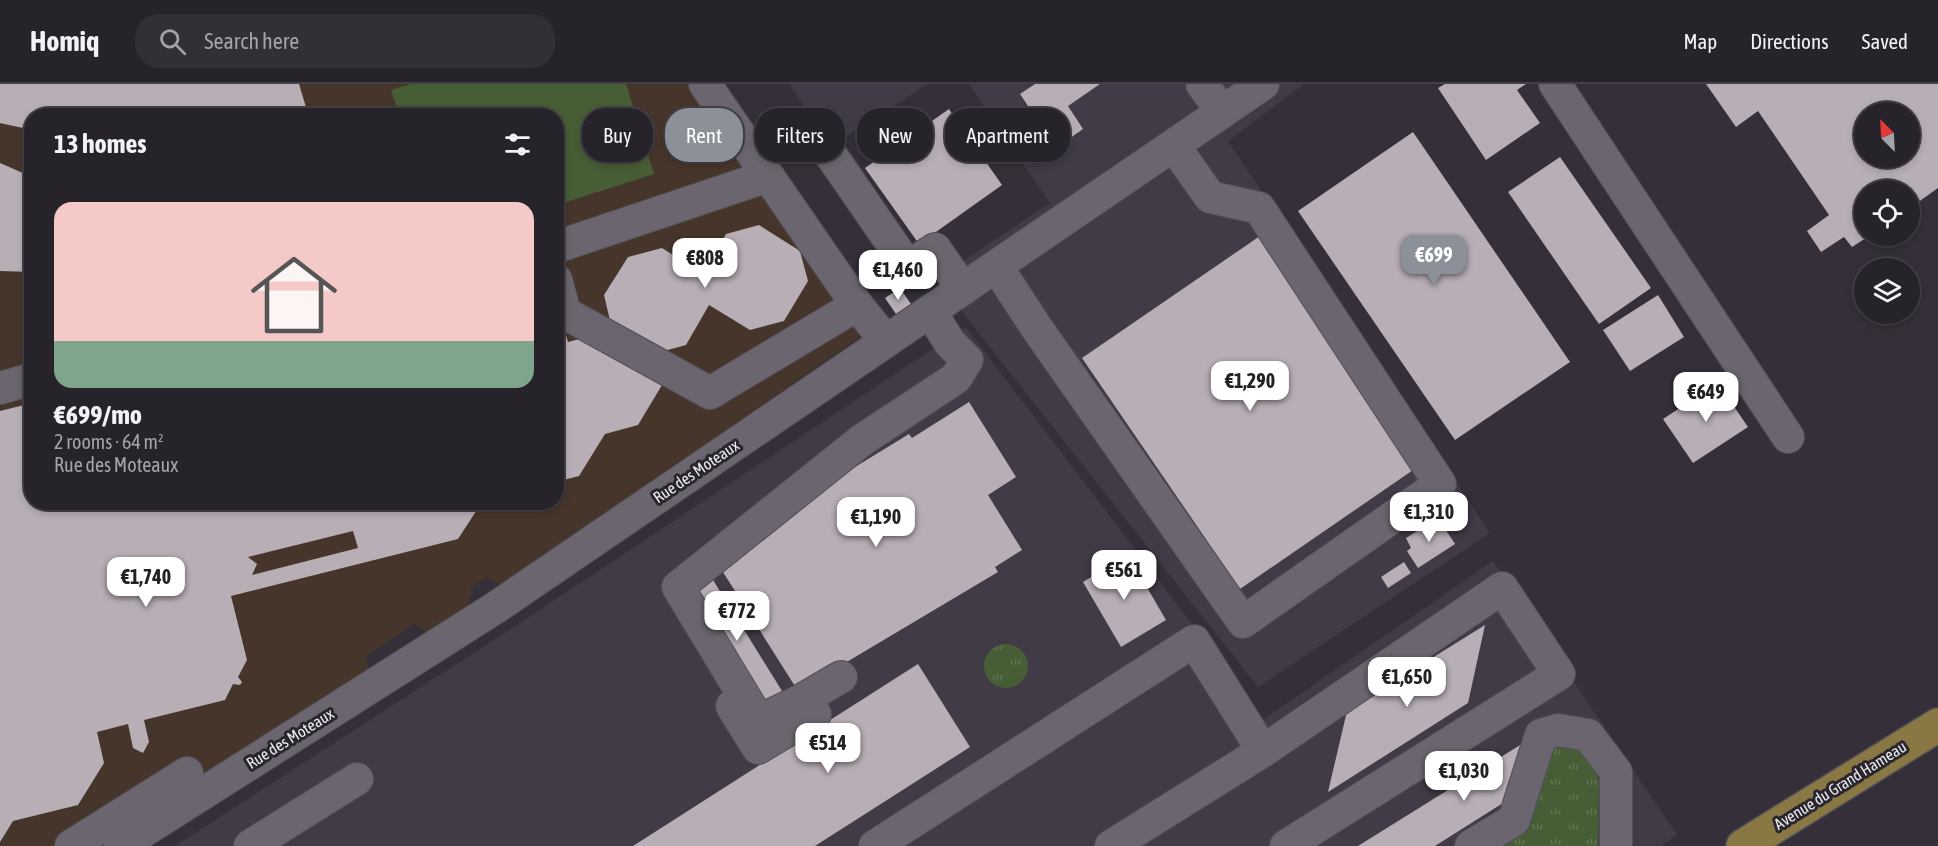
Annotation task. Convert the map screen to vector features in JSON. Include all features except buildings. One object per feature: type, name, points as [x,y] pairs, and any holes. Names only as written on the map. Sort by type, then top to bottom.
[{"type":"main road","name":"Avenue du Grand Hameau","points":[[1743,846],[1938,725]]},
{"type":"street","points":[[705,84],[857,305],[886,341]]},
{"type":"street","points":[[1202,84],[1222,112]]},
{"type":"street","name":"Rue des Moteaux","points":[[120,846],[495,608],[1263,84]]},
{"type":"street","points":[[1556,84],[1788,437]]},
{"type":"street","points":[[997,267],[1036,327],[1243,622],[1440,484],[1259,208],[1210,197],[1174,146]]},
{"type":"street","points":[[836,162],[908,267],[935,249],[963,290]]},
{"type":"street","points":[[564,244],[768,176]]},
{"type":"street","points":[[564,309],[565,313],[710,393],[857,305]]},
{"type":"street","points":[[843,686],[758,748],[665,597],[662,582],[851,433],[955,362],[950,343],[930,310]]},
{"type":"street","points":[[0,388],[24,382]]},
{"type":"street","points":[[1111,846],[1263,751],[1502,588],[1559,674],[1286,846]]},
{"type":"street","points":[[875,846],[911,836],[1194,640],[1263,751]]},
{"type":"street","points":[[1471,846],[1514,820],[1541,735],[1558,730],[1588,735],[1616,772],[1616,846]]},
{"type":"street","points":[[70,846],[187,772]]},
{"type":"street","points":[[250,846],[357,779]]},
{"type":"shaded area","points":[[0,84],[721,84],[737,108],[665,108],[665,162],[743,162],[743,116],[755,134],[755,162],[774,162],[883,321],[502,585],[486,577],[472,587],[468,607],[428,633],[414,624],[366,656],[369,672],[93,846],[0,846]]},
{"type":"shaded area","points":[[789,84],[928,84],[890,108],[857,108],[857,129],[845,137],[845,108],[805,108]]},
{"type":"shaded area","points":[[969,84],[1304,84],[1228,141],[1490,533],[1258,687],[936,279],[1050,203],[1022,162],[1070,162],[1070,108],[985,108]]},
{"type":"shaded area","points":[[966,327],[1264,719],[1493,561],[1677,835],[1661,846],[175,846],[517,625]]},
{"type":"green space","points":[[411,84],[626,84],[633,108],[582,108],[582,162],[650,162],[654,174],[564,203],[564,108],[397,108],[391,90]]},
{"type":"green space","points":[[1006,644],[1015,645],[1022,650],[1027,657],[1027,675],[1022,682],[1015,687],[1006,688],[997,687],[990,682],[985,675],[984,666],[985,657],[990,650],[997,645]]},
{"type":"green space","points":[[1554,747],[1576,748],[1593,758],[1599,783],[1598,846],[1482,846],[1547,763]]}]
